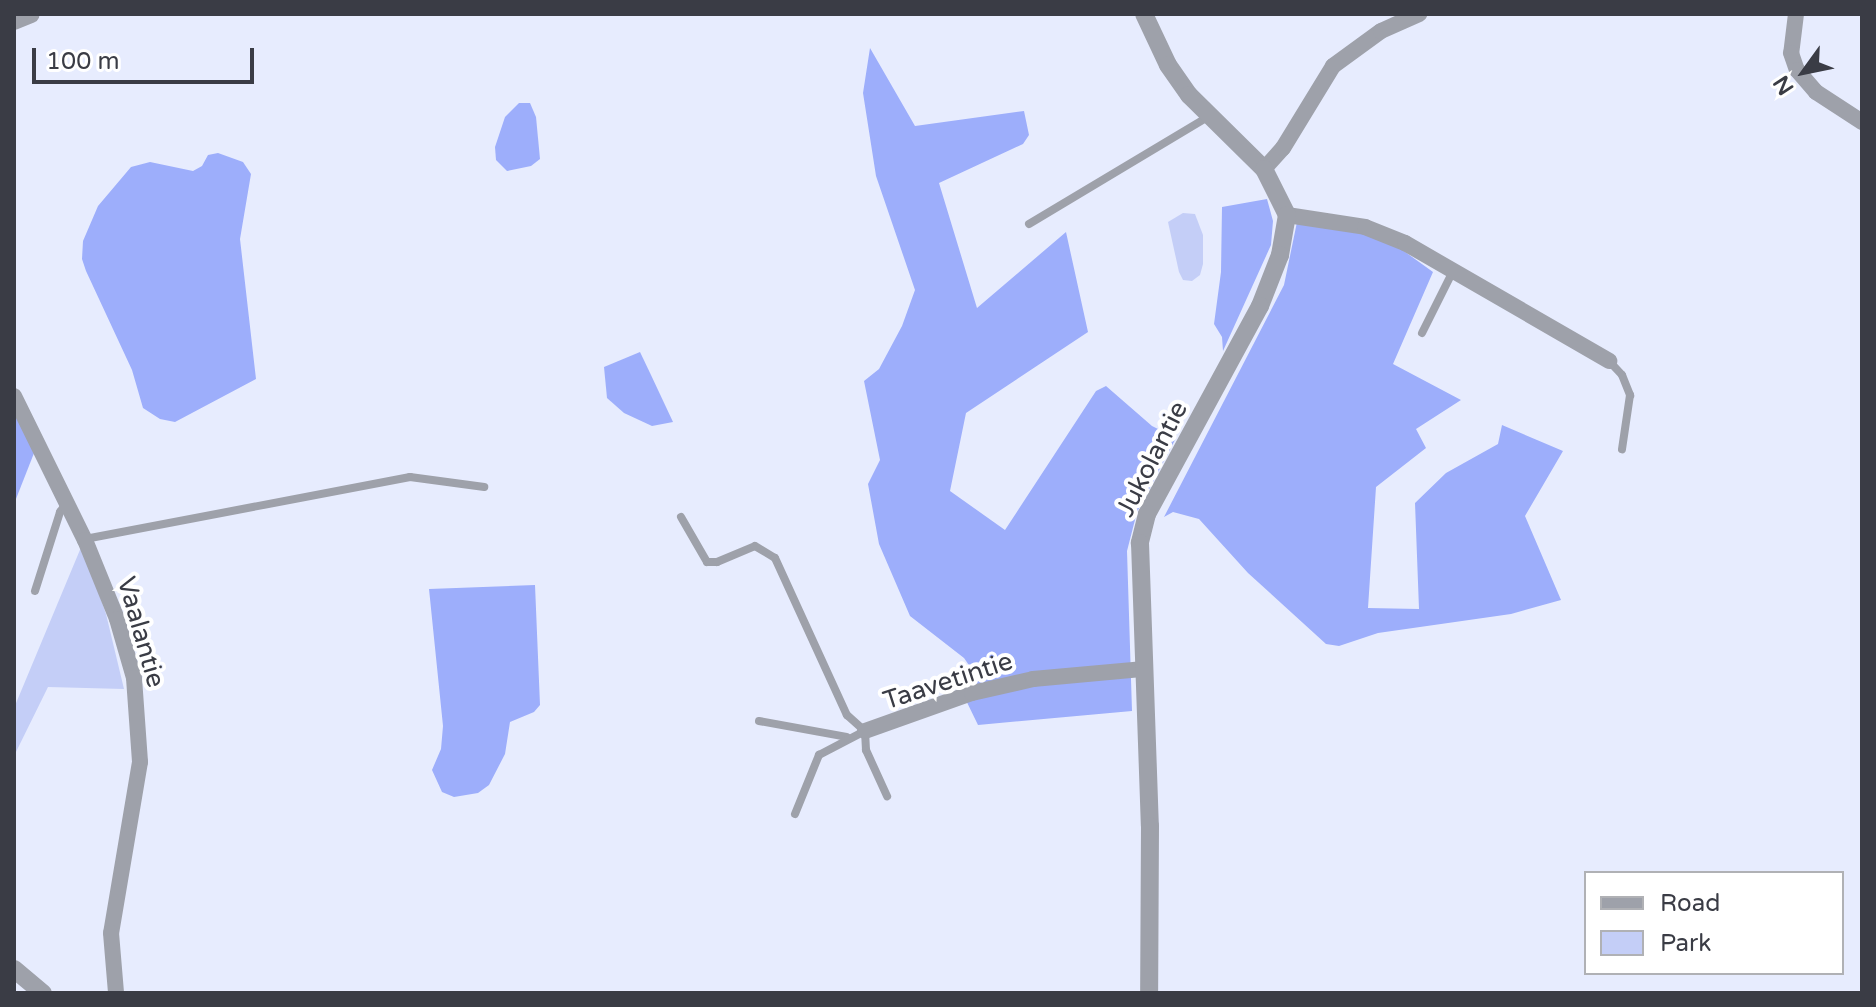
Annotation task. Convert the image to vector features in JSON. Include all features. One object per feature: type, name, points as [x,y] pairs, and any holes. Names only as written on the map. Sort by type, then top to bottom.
[{"type":"street","points":[[14,21],[31,14]]},
{"type":"street","points":[[1144,14],[1168,65],[1209,116],[1241,143],[1264,169],[1287,215],[1365,227],[1405,243],[1609,361]]},
{"type":"street","points":[[1264,169],[1283,148],[1333,66],[1374,35],[1419,14]]},
{"type":"street","points":[[1796,14],[1791,53],[1797,70],[1816,92],[1862,122]]},
{"type":"street","name":"Jukolantie","points":[[1149,993],[1150,826],[1138,571],[1147,514],[1260,306],[1280,255],[1287,215]]},
{"type":"street","name":"Vaalantie","points":[[14,396],[85,540],[134,678],[139,732],[138,794],[111,933],[112,992]]},
{"type":"street","name":"Taavetintie","points":[[865,731],[972,693],[1033,679],[1142,669]]},
{"type":"street","points":[[14,969],[43,993]]},
{"type":"lane","points":[[1029,224],[1209,116]]},
{"type":"lane","points":[[1422,333],[1453,271]]},
{"type":"lane","points":[[1609,361],[1622,375],[1630,395],[1622,449]]},
{"type":"lane","points":[[85,540],[410,477],[484,487]]},
{"type":"lane","points":[[35,591],[60,512],[67,501]]},
{"type":"lane","points":[[681,517],[707,562],[717,562],[755,546],[775,558],[847,715],[865,731],[866,750],[887,796]]},
{"type":"lane","points":[[759,721],[848,737]]},
{"type":"lane","points":[[795,814],[819,755],[848,737],[865,731]]},
{"type":"green space","points":[[1183,213],[1195,214],[1203,235],[1203,264],[1200,275],[1192,281],[1183,280],[1179,272],[1168,222]]},
{"type":"green space","points":[[82,545],[106,614],[124,689],[48,687],[14,756],[14,708]]},
{"type":"shaded area","points":[[870,48],[915,126],[1024,111],[1029,135],[1023,144],[939,183],[977,308],[1066,232],[1088,332],[966,413],[950,491],[1005,530],[1096,391],[1106,386],[1152,426],[1176,438],[1137,512],[1127,551],[1132,711],[978,725],[960,688],[972,682],[973,671],[964,658],[910,616],[879,544],[868,484],[880,460],[864,381],[879,369],[902,326],[915,290],[876,176],[863,93]]},
{"type":"shaded area","points":[[519,103],[530,103],[536,117],[540,159],[531,166],[507,171],[496,160],[495,147],[505,117]]},
{"type":"shaded area","points":[[218,153],[243,162],[251,174],[240,239],[256,379],[175,422],[160,419],[143,408],[132,370],[86,271],[82,259],[83,241],[98,206],[131,167],[150,162],[193,171],[202,166],[208,155]]},
{"type":"shaded area","points":[[1267,199],[1273,221],[1271,245],[1223,351],[1222,337],[1214,324],[1221,272],[1222,207]]},
{"type":"shaded area","points":[[1297,222],[1363,233],[1401,249],[1433,272],[1393,364],[1461,400],[1416,429],[1426,448],[1376,487],[1368,608],[1419,609],[1415,503],[1446,473],[1498,444],[1502,425],[1563,451],[1525,516],[1561,600],[1511,614],[1378,633],[1339,646],[1326,644],[1248,573],[1199,519],[1173,512],[1164,517],[1284,285]]},
{"type":"shaded area","points":[[640,352],[673,422],[652,426],[624,413],[607,398],[604,367]]},
{"type":"shaded area","points":[[14,413],[36,448],[14,504]]},
{"type":"shaded area","points":[[535,585],[540,705],[534,712],[510,722],[505,754],[489,785],[478,793],[454,797],[442,792],[432,770],[441,749],[443,726],[429,589]]}]
